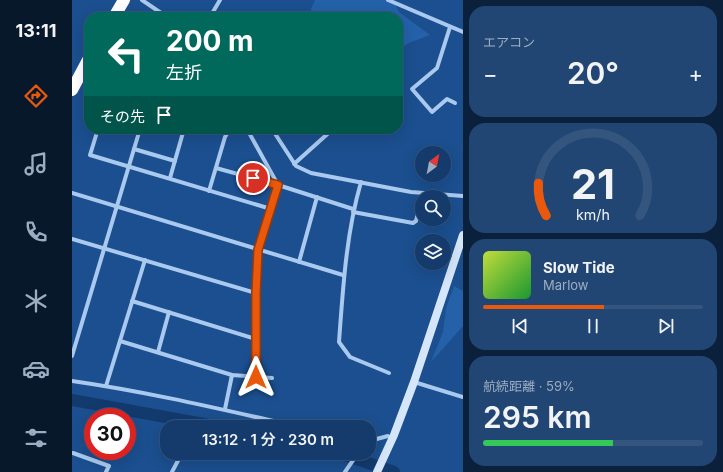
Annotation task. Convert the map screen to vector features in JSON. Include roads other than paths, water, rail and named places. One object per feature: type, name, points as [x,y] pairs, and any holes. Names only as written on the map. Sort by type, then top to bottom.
[{"type":"highway","points":[[117,12],[124,0]]},
{"type":"highway","points":[[72,90],[84,67]]},
{"type":"street","points":[[142,0],[159,12]]},
{"type":"street","points":[[213,12],[220,0]]},
{"type":"street","points":[[388,0],[410,8],[463,32]]},
{"type":"street","points":[[450,27],[437,68],[412,89],[432,112],[447,99],[455,103]]},
{"type":"street","points":[[96,134],[90,155],[271,209]]},
{"type":"street","points":[[72,353],[118,207],[138,134]]},
{"type":"street","points":[[170,178],[183,134]]},
{"type":"street","points":[[209,191],[227,134]]},
{"type":"street","points":[[250,134],[278,185],[258,250],[256,293],[256,377]]},
{"type":"street","points":[[275,134],[294,164],[310,173],[415,192]]},
{"type":"street","points":[[294,164],[327,134]]},
{"type":"street","points":[[134,149],[175,161]]},
{"type":"street","points":[[216,168],[278,185],[353,210],[413,223],[415,222]]},
{"type":"street","points":[[361,182],[353,210],[343,275],[339,342],[350,357],[389,373]]},
{"type":"street","points":[[72,193],[343,275]]},
{"type":"street","points":[[451,195],[463,196]]},
{"type":"street","points":[[299,262],[317,197]]},
{"type":"street","points":[[377,472],[414,382],[463,235]]},
{"type":"street","points":[[72,239],[256,293]]},
{"type":"street","points":[[106,386],[145,260]]},
{"type":"street","points":[[132,301],[256,339]]},
{"type":"street","points":[[158,352],[169,312]]},
{"type":"street","points":[[120,341],[232,375],[272,378]]},
{"type":"street","points":[[225,409],[232,375]]},
{"type":"street","points":[[72,381],[106,386],[225,409],[271,420]]},
{"type":"street","points":[[414,382],[463,397]]},
{"type":"street","points":[[376,439],[391,435]]},
{"type":"street","points":[[73,453],[109,466],[106,472]]},
{"type":"street","points":[[172,472],[178,460]]},
{"type":"street","points":[[345,472],[353,460]]},
{"type":"waterway","points":[[72,400],[182,420]]},
{"type":"waterway","points":[[359,460],[394,472]]}]
